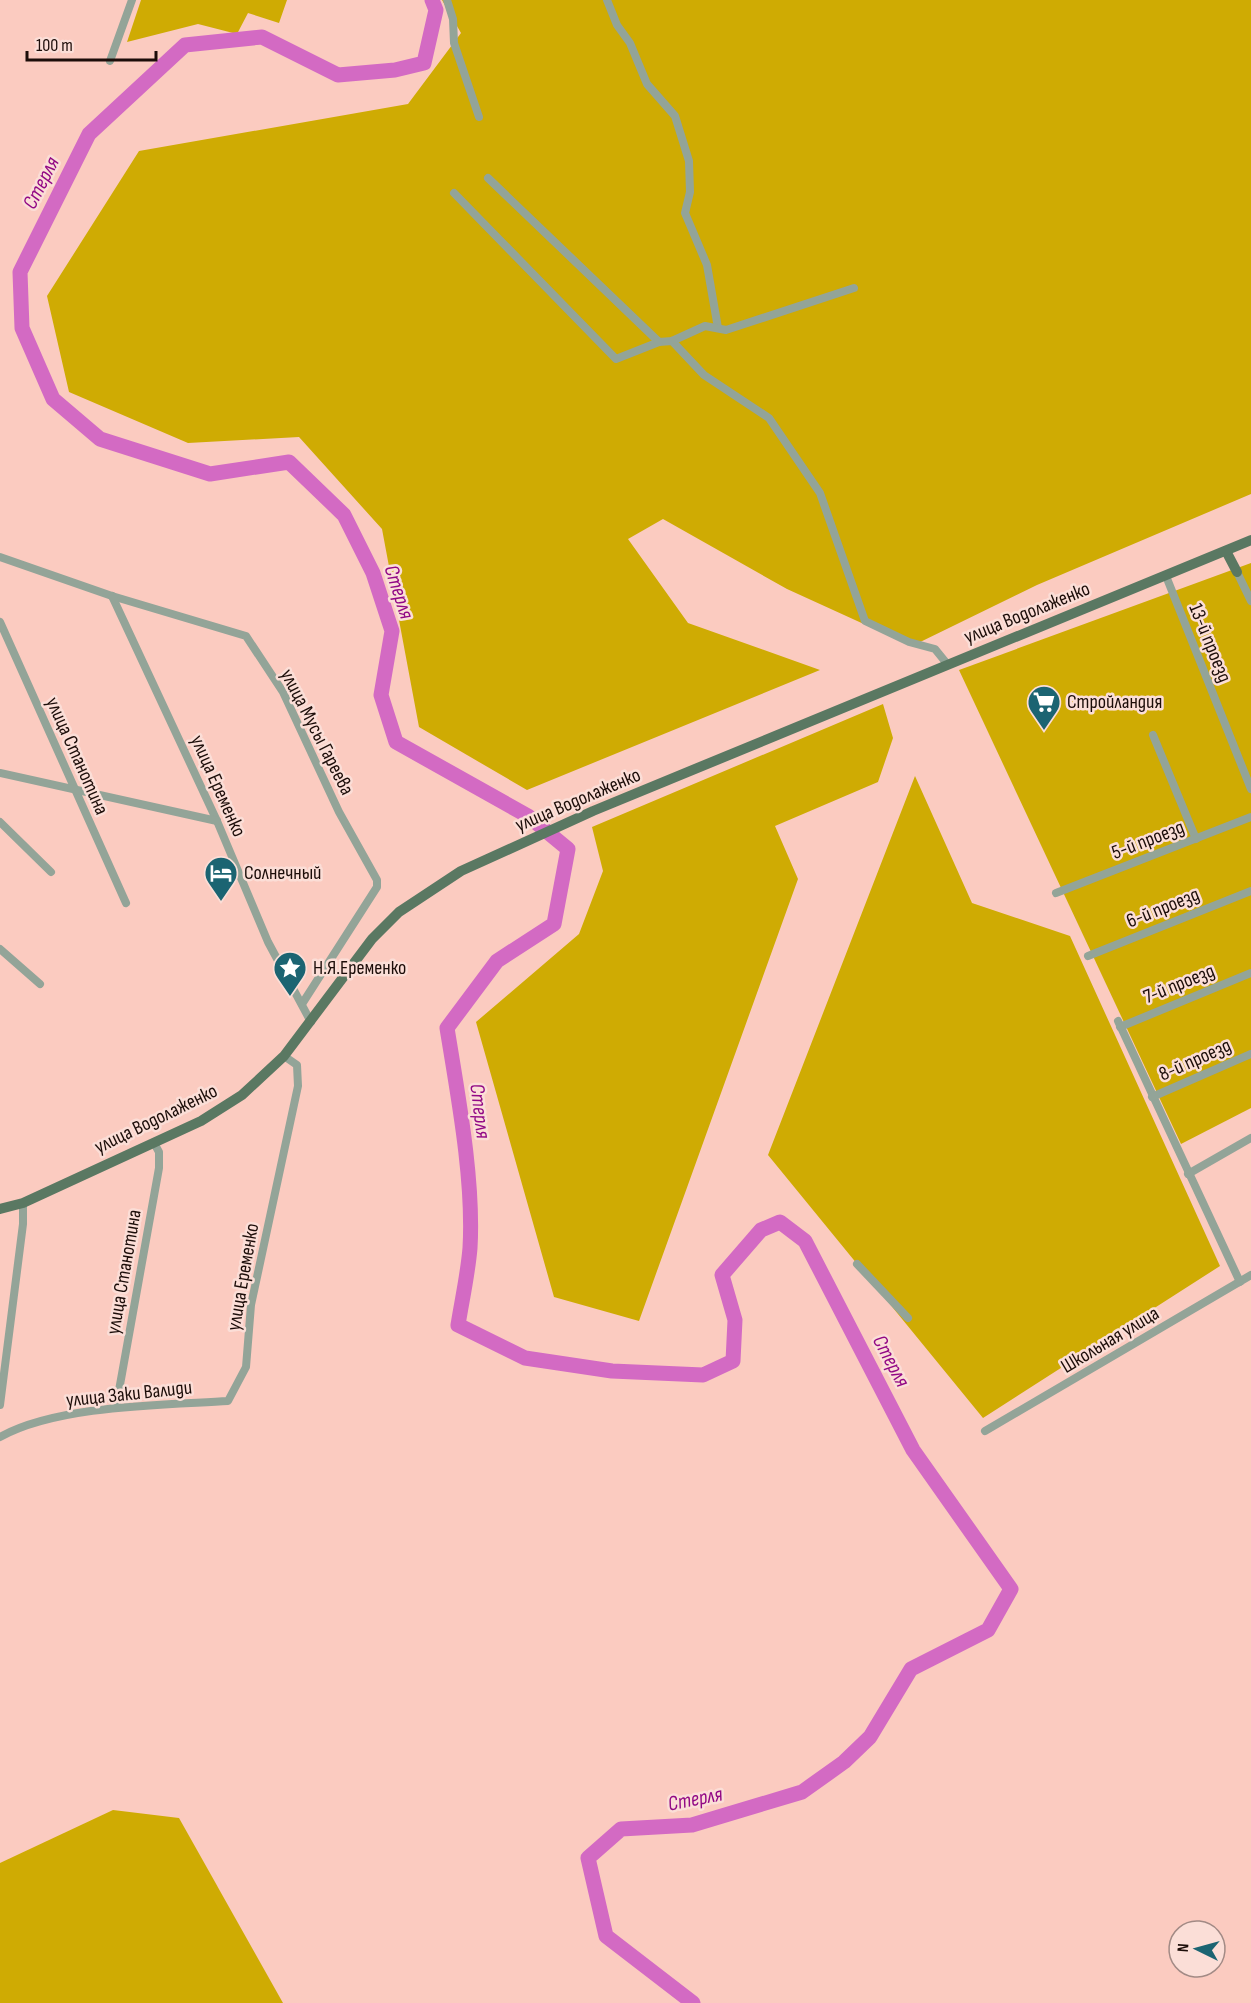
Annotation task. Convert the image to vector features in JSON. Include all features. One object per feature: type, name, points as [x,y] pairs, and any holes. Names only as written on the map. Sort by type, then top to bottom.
[{"type":"main road","name":"улица Водолаженко","points":[[0,1209],[22,1203],[201,1121],[242,1095],[284,1056],[372,939],[399,912],[437,885],[506,850],[593,812],[1251,540]]},
{"type":"main road","points":[[1226,551],[1237,572]]},
{"type":"street","points":[[110,61],[132,0]]},
{"type":"street","points":[[447,0],[453,19],[454,43],[479,117]]},
{"type":"street","points":[[607,0],[617,25],[630,42],[647,84],[675,116],[689,161],[690,192],[685,213],[707,265],[718,328]]},
{"type":"street","points":[[488,178],[659,342]]},
{"type":"street","points":[[454,193],[616,359],[659,342],[672,341],[705,326],[726,330],[854,288]]},
{"type":"street","points":[[672,341],[704,375],[769,418],[820,494],[865,621],[909,642],[935,649],[948,665]]},
{"type":"street","name":"улица Мусы Гареева","points":[[0,557],[112,596],[246,636],[283,692],[339,812],[377,880],[377,887],[302,1004]]},
{"type":"street","points":[[1237,572],[1251,601]]},
{"type":"street","name":"13-й проезд","points":[[1166,576],[1251,789]]},
{"type":"street","name":"улица Еременко","points":[[112,596],[217,821],[268,942],[311,1022]]},
{"type":"street","name":"улица Станотина","points":[[0,622],[73,790],[126,903]]},
{"type":"street","points":[[1153,735],[1196,839]]},
{"type":"street","points":[[0,773],[217,821]]},
{"type":"street","name":"5-й проезд","points":[[1056,893],[1251,817]]},
{"type":"street","points":[[0,822],[51,872]]},
{"type":"street","name":"6-й проезд","points":[[1088,957],[1251,891]]},
{"type":"street","points":[[0,949],[40,984]]},
{"type":"street","name":"7-й проезд","points":[[1152,1097],[1119,1024],[1251,973]]},
{"type":"street","name":"8-й проезд","points":[[1152,1097],[1251,1054]]},
{"type":"street","name":"улица Еременко","points":[[228,1401],[246,1367],[251,1305],[298,1086],[297,1065],[284,1056]]},
{"type":"street","points":[[1152,1097],[1240,1282]]},
{"type":"street","points":[[1188,1174],[1251,1138]]},
{"type":"street","name":"улица Станотина","points":[[116,1407],[159,1168],[159,1152],[154,1143]]},
{"type":"street","points":[[0,1405],[23,1224],[22,1203]]},
{"type":"street","points":[[857,1264],[908,1318]]},
{"type":"street","name":"Школьная улица","points":[[985,1431],[1250,1278]]},
{"type":"street","name":"улица Заки Валиди","points":[[0,1437],[56,1418],[116,1407],[228,1401]]},
{"type":"shaded area","points":[[141,0],[287,0],[279,23],[248,13],[237,34],[198,24],[127,42]]},
{"type":"shaded area","points":[[442,0],[1251,0],[1251,494],[1037,585],[912,646],[787,589],[663,519],[628,539],[688,623],[820,670],[527,790],[419,727],[382,529],[299,437],[188,443],[69,392],[47,296],[139,151],[408,104],[461,33]]},
{"type":"shaded area","points":[[1251,563],[1251,1108],[1181,1144],[959,670]]},
{"type":"shaded area","points":[[883,704],[893,738],[878,782],[775,826],[798,879],[639,1321],[554,1297],[476,1022],[579,934],[603,871],[592,827]]},
{"type":"shaded area","points":[[915,776],[972,903],[1070,936],[1220,1266],[983,1418],[768,1155]]},
{"type":"shaded area","points":[[113,1810],[179,1818],[283,2003],[0,2003],[0,1863]]},
{"type":"waterway","name":"Стерля","points":[[432,0],[436,10],[424,63],[395,70],[338,75],[262,37],[185,45],[89,134],[20,272],[22,328],[53,399],[100,439],[210,474],[289,462],[344,515],[373,573],[392,631],[381,695],[396,742],[528,816],[568,849],[554,924],[497,961],[447,1028],[470,1194],[470,1248],[458,1325],[525,1358],[612,1371],[703,1375],[733,1361],[735,1320],[722,1275],[761,1230],[780,1222],[805,1241],[913,1450],[1011,1589],[988,1630],[911,1669],[870,1737],[844,1762],[802,1792],[692,1825],[621,1829],[588,1858],[606,1936],[693,2003]]},
{"type":"place","name":"Стройландия","points":[[1044,731]]},
{"type":"place","name":"Солнечный","points":[[221,902]]},
{"type":"place","name":"Н.Я.Еременко","points":[[290,997]]}]
